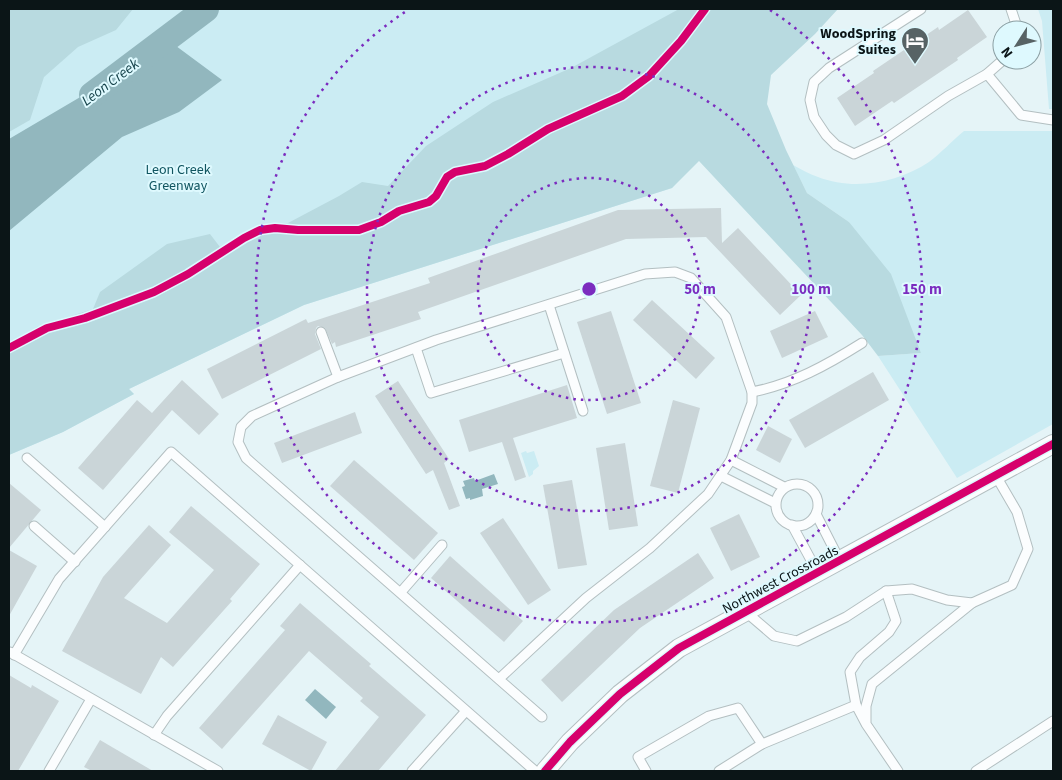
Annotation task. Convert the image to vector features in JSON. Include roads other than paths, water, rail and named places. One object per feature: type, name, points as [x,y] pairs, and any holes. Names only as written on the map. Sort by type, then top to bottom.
[{"type":"street","name":"Northwest Crossroads","points":[[545,771],[570,742],[620,694],[679,648],[1053,444]]},
{"type":"lane","points":[[921,9],[830,68],[814,82],[810,100],[814,117],[826,135],[836,145],[854,154],[884,140],[948,96],[992,70]]},
{"type":"lane","points":[[987,74],[1021,114],[1053,120]]},
{"type":"lane","points":[[500,678],[586,598],[670,532],[697,505],[721,476],[731,460],[752,403],[752,392],[726,317],[691,278],[676,272],[645,274],[436,340],[338,377],[252,416],[241,427],[238,442],[246,458],[500,678],[542,717]]},
{"type":"lane","points":[[549,304],[583,411]]},
{"type":"lane","points":[[321,332],[338,377]]},
{"type":"lane","points":[[752,392],[791,382],[862,343]]},
{"type":"lane","points":[[416,348],[432,393],[564,353]]},
{"type":"lane","points":[[218,771],[11,653],[59,579],[171,452],[535,771]]},
{"type":"lane","points":[[27,458],[106,527]]},
{"type":"lane","points":[[731,460],[784,487]]},
{"type":"lane","points":[[721,476],[775,503]]},
{"type":"lane","points":[[866,724],[866,706],[872,684],[972,603],[1012,585],[1028,549],[1017,512],[996,476]]},
{"type":"lane","points":[[818,573],[792,525],[780,517],[775,503],[777,496],[784,487],[799,483],[812,490],[817,499],[816,514],[840,561]]},
{"type":"lane","points":[[792,525],[806,524],[816,514]]},
{"type":"lane","points":[[34,526],[75,562]]},
{"type":"lane","points":[[401,592],[442,545]]},
{"type":"lane","points":[[154,735],[167,716],[300,565]]},
{"type":"lane","points":[[746,612],[774,636],[797,641],[846,617],[886,591],[912,590],[947,600],[972,603]]},
{"type":"lane","points":[[886,591],[896,621],[889,632],[860,657],[850,672],[856,704],[866,724],[898,771]]},
{"type":"lane","points":[[49,771],[92,700]]},
{"type":"lane","points":[[719,771],[762,744],[856,704]]},
{"type":"lane","points":[[646,771],[638,757],[709,716],[738,708],[762,744]]},
{"type":"lane","points":[[412,771],[466,711]]},
{"type":"lane","points":[[976,771],[1053,722]]},
{"type":"water","points":[[172,43],[222,80],[179,112],[122,137],[9,231],[9,139]]},
{"type":"water","points":[[494,474],[498,484],[482,489],[483,496],[470,500],[470,498],[466,499],[462,487],[465,486],[463,481],[474,478],[475,481]]},
{"type":"water","points":[[315,689],[336,707],[326,719],[305,700]]},
{"type":"waterway","name":"Leon Creek","points":[[92,95],[206,9]]},
{"type":"place","name":"WoodSpring Suites","points":[[915,65]]},
{"type":"park label","name":"Leon Creek Greenway","points":[[178,177]]}]
